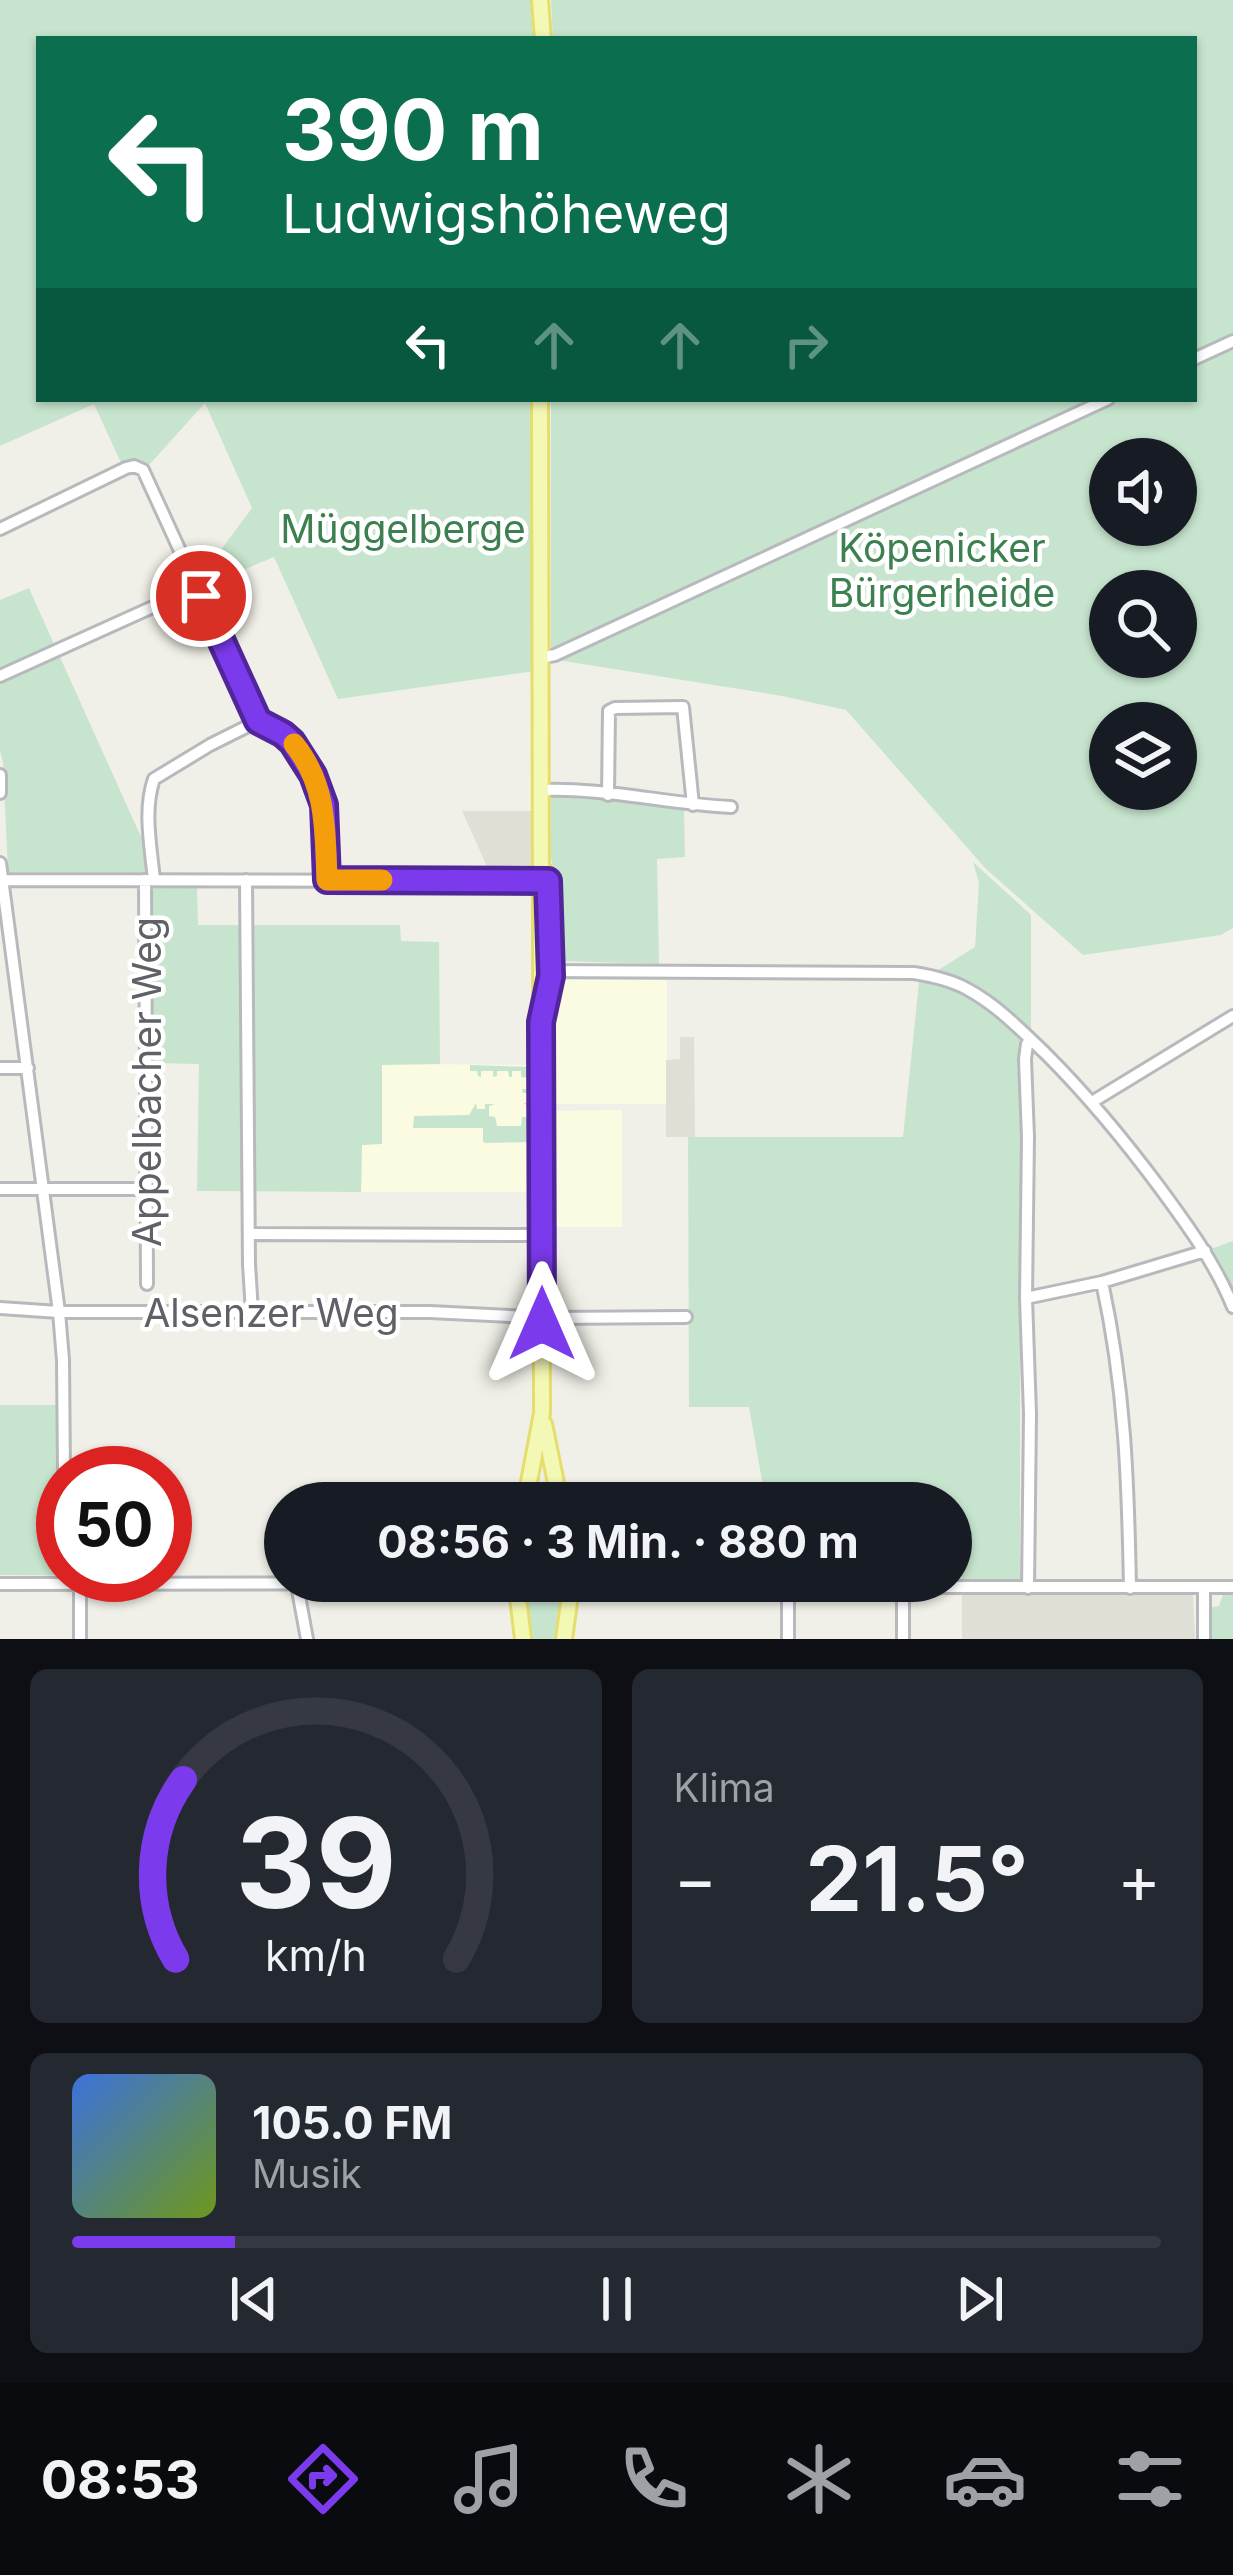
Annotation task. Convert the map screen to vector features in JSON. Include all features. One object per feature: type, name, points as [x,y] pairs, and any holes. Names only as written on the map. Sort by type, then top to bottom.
[{"type":"main road","points":[[540,0],[543,36]]},
{"type":"main road","points":[[529,1482],[542,1413],[541,1022],[546,971],[538,658],[540,402]]},
{"type":"main road","points":[[542,1413],[556,1482]]},
{"type":"main road","points":[[518,1602],[523,1639]]},
{"type":"main road","points":[[564,1639],[569,1602]]},
{"type":"street","points":[[1197,358],[1233,341]]},
{"type":"street","points":[[538,658],[555,656],[1102,402]]},
{"type":"street","points":[[0,529],[126,468],[140,467],[258,721],[292,742],[313,775],[324,805],[327,880]]},
{"type":"street","points":[[0,676],[197,587]]},
{"type":"street","points":[[608,795],[609,711],[683,707],[693,805]]},
{"type":"street","name":"Appelbacher Weg","points":[[147,1283],[149,793],[154,779],[258,721]]},
{"type":"street","points":[[0,775],[0,794]]},
{"type":"street","points":[[540,790],[571,789],[731,807]]},
{"type":"street","points":[[0,862],[59,1312],[64,1446]]},
{"type":"street","points":[[2,880],[544,881]]},
{"type":"street","points":[[246,880],[252,1312]]},
{"type":"street","points":[[546,971],[914,973],[967,988],[1031,1040],[1092,1102],[1205,1251],[1233,1306]]},
{"type":"street","points":[[0,974],[16,974]]},
{"type":"street","points":[[1092,1102],[1233,1016]]},
{"type":"street","points":[[1028,1588],[1025,1059],[1031,1040]]},
{"type":"street","points":[[0,1068],[28,1068]]},
{"type":"street","points":[[0,1189],[146,1189]]},
{"type":"street","points":[[250,1234],[542,1235]]},
{"type":"street","points":[[1026,1298],[1102,1282],[1205,1251]]},
{"type":"street","points":[[1102,1282],[1125,1423],[1130,1588]]},
{"type":"street","name":"Alsenzer Weg","points":[[0,1308],[686,1317]]},
{"type":"street","points":[[0,1584],[36,1582]]},
{"type":"street","points":[[192,1585],[264,1585]]},
{"type":"street","points":[[972,1587],[1233,1587]]},
{"type":"street","points":[[1204,1587],[1204,1639]]},
{"type":"street","points":[[80,1602],[80,1639]]},
{"type":"street","points":[[300,1602],[307,1639]]},
{"type":"street","points":[[788,1602],[788,1639]]},
{"type":"street","points":[[903,1602],[903,1639]]},
{"type":"shaded area","points":[[462,811],[532,811],[533,870],[490,873]]},
{"type":"shaded area","points":[[560,980],[667,980],[667,1104],[552,1104],[552,1007]]},
{"type":"shaded area","points":[[680,1037],[694,1037],[695,1137],[666,1137],[666,1060],[680,1059]]},
{"type":"shaded area","points":[[382,1064],[534,1065],[533,1192],[361,1192],[362,1145],[382,1143]]},
{"type":"shaded area","points":[[622,1110],[622,1227],[553,1227],[552,1111]]},
{"type":"shaded area","points":[[972,1594],[1193,1595],[1195,1639],[962,1639],[962,1602],[972,1602]]},
{"type":"green space","name":"Müggelberge","points":[[0,0],[532,0],[535,36],[36,36],[36,402],[532,402],[535,671],[338,699],[274,557],[204,586],[200,578],[252,508],[205,403],[149,465],[136,459],[121,463],[94,404],[0,446]]},
{"type":"green space","name":"Köpenicker Bürgerheide","points":[[551,0],[1233,0],[1233,928],[1221,935],[1083,955],[986,869],[846,710],[551,659],[551,402],[1197,402],[1197,36],[553,36]]},
{"type":"green space","points":[[29,588],[54,644],[0,668],[0,600]]},
{"type":"green space","points":[[60,657],[146,848],[149,872],[8,872],[0,684]]},
{"type":"green space","points":[[562,792],[684,808],[685,857],[657,859],[659,964],[560,961],[560,886],[551,859],[551,795]]},
{"type":"green space","points":[[973,862],[1031,915],[1031,1029],[1020,1042],[1020,1579],[972,1579],[972,1482],[762,1482],[749,1407],[689,1407],[688,1137],[903,1137],[919,982],[975,947],[979,883]]},
{"type":"green space","points":[[153,888],[197,888],[198,925],[400,925],[401,941],[439,942],[440,1064],[382,1065],[382,1144],[362,1145],[361,1192],[197,1191],[199,1064],[153,1063]]},
{"type":"green space","points":[[470,1065],[534,1067],[533,1093],[523,1093],[528,1078],[521,1077],[521,1071],[512,1071],[509,1077],[508,1071],[497,1071],[493,1077],[493,1071],[481,1071],[481,1077],[470,1071]]},
{"type":"green space","points":[[476,1103],[477,1109],[495,1104],[489,1106],[489,1116],[495,1117],[497,1126],[521,1126],[522,1117],[528,1117],[528,1106],[523,1103],[533,1103],[533,1142],[486,1143],[483,1128],[413,1128],[414,1116],[469,1115]]},
{"type":"green space","points":[[1233,1241],[1233,1307],[1205,1251]]},
{"type":"green space","points":[[0,1405],[59,1405],[59,1446],[36,1446],[36,1575],[0,1575]]},
{"type":"green space","points":[[1223,1595],[1233,1595],[1233,1639],[1211,1639],[1212,1607],[1219,1606]]},
{"type":"green space","points":[[522,1602],[565,1602],[562,1639],[526,1639]]},
{"type":"slow traffic","points":[[294,744],[324,805],[327,880],[382,880]]},
{"type":"route","points":[[201,596],[258,721],[292,742],[313,775],[326,819],[327,880],[548,881],[551,976],[541,1022],[542,1324]]}]
